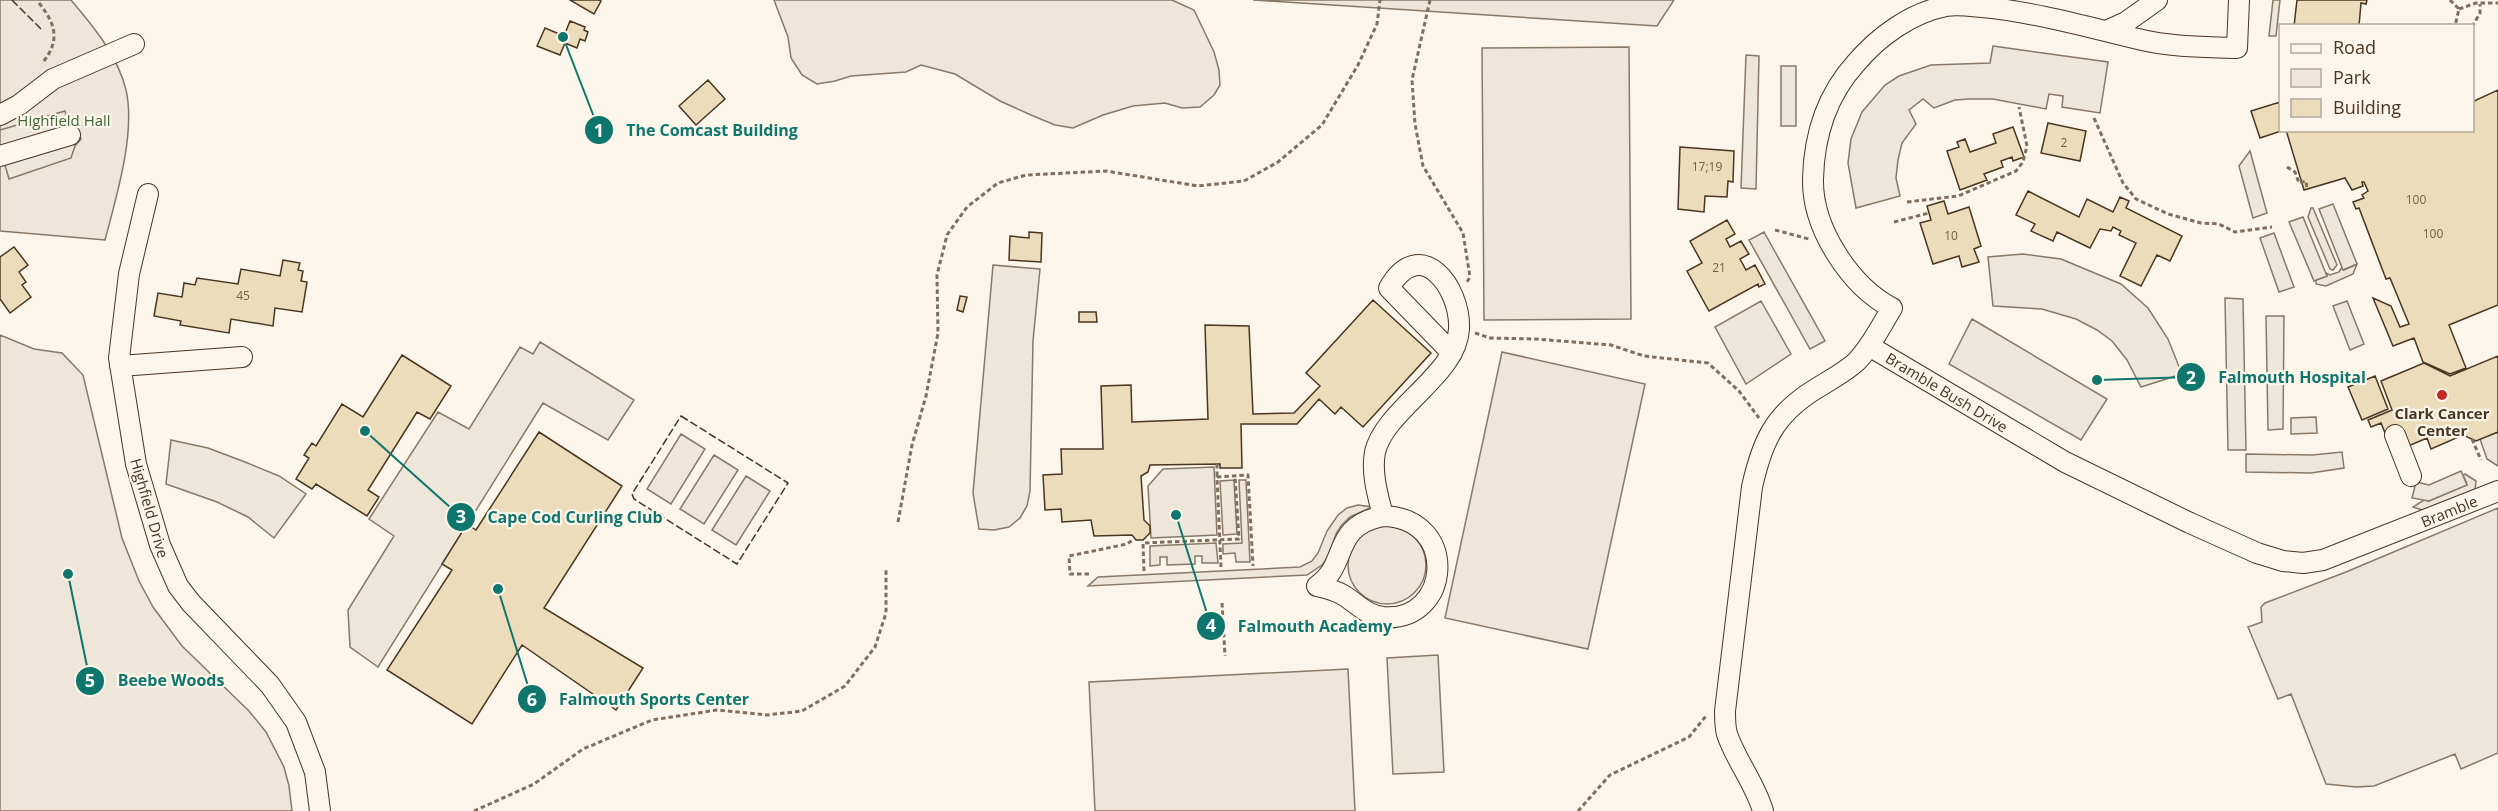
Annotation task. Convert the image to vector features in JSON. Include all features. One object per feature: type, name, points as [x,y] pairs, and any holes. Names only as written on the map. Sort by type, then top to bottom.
[{"type":"street","points":[[2106,31],[2126,22],[2157,0]]},
{"type":"street","name":"Bramble Bush Drive","points":[[2239,0],[2237,48],[2202,47],[2140,40],[2000,9],[1948,6],[1923,13],[1870,45],[1838,86],[1822,120],[1814,149],[1813,182],[1819,212],[1838,256],[1860,286],[1892,309],[1869,346],[2065,462],[2190,523],[2257,553],[2283,561],[2313,562],[2400,531]]},
{"type":"street","points":[[0,115],[19,105],[53,79],[135,44]]},
{"type":"street","points":[[0,156],[70,135]]},
{"type":"street","name":"Highfield Drive","points":[[148,194],[129,273],[120,366],[136,464],[168,567],[191,603],[249,662],[291,714],[315,772],[320,811]]},
{"type":"street","points":[[1383,516],[1374,468],[1375,451],[1383,434],[1452,353],[1459,329],[1455,300],[1439,272],[1428,266],[1415,266],[1403,270],[1389,288],[1452,353]]},
{"type":"street","points":[[1762,811],[1756,790],[1733,750],[1726,732],[1725,711],[1752,487],[1758,460],[1771,431],[1794,402],[1852,366],[1869,346]]},
{"type":"street","points":[[120,366],[242,357]]},
{"type":"street","points":[[2395,435],[2411,476]]},
{"type":"street","name":"Bramble","points":[[2400,531],[2498,491]]},
{"type":"street","points":[[1383,516],[1402,518],[1420,527],[1432,542],[1438,561],[1436,581],[1427,598],[1412,611],[1398,616],[1384,617],[1370,614],[1345,596],[1317,586],[1327,578],[1350,532],[1370,518],[1383,516]]},
{"type":"path","points":[[898,522],[912,445],[926,396],[938,333],[937,275],[947,235],[967,207],[998,183],[1026,175],[1106,171],[1198,186],[1244,181],[1278,162],[1322,125],[1358,65],[1377,24],[1380,0]]},
{"type":"path","points":[[1430,0],[1412,80],[1415,124],[1423,166],[1463,233],[1470,277],[1455,300]]},
{"type":"path","points":[[2450,0],[2459,9]]},
{"type":"path","points":[[39,3],[50,16],[54,30],[51,50],[40,65]]},
{"type":"path","points":[[2459,9],[2480,3],[2498,3]]},
{"type":"path","points":[[2474,24],[2480,13],[2480,3]]},
{"type":"path","points":[[2455,24],[2459,9]]},
{"type":"path","points":[[1907,202],[1958,196],[2016,171],[2023,162],[2027,146],[2019,107]]},
{"type":"path","points":[[2094,118],[2123,183],[2136,199],[2168,214],[2201,223],[2219,224],[2235,232],[2271,227]]},
{"type":"path","points":[[2287,167],[2295,172],[2299,183],[2306,182],[2307,189]]},
{"type":"path","points":[[1894,222],[1929,213]]},
{"type":"path","points":[[1775,230],[1817,240]]},
{"type":"path","points":[[1459,329],[1490,338],[1611,345],[1644,356],[1708,363],[1739,391],[1771,431]]},
{"type":"path","points":[[2472,439],[2481,460]]},
{"type":"path","points":[[1217,464],[1221,567]]},
{"type":"path","points":[[1217,477],[1248,475],[1253,566]]},
{"type":"path","points":[[1144,571],[1143,543],[1239,539],[1235,476]]},
{"type":"path","points":[[1089,574],[1070,574],[1069,556],[1126,544],[1134,538]]},
{"type":"path","points":[[474,811],[534,784],[583,749],[652,720],[717,710],[767,715],[802,711],[845,686],[875,647],[886,613],[886,570]]},
{"type":"path","points":[[1222,603],[1225,656]]},
{"type":"path","points":[[1578,811],[1610,775],[1689,737],[1708,712]]},
{"type":"green space","name":"Highfield Hall","points":[[0,0],[71,0],[96,31],[117,65],[126,90],[127,145],[105,240],[0,231]]},
{"type":"green space","points":[[774,0],[1172,0],[1194,10],[1214,52],[1220,85],[1214,95],[1200,107],[1182,108],[1165,103],[1133,106],[1103,115],[1073,128],[1055,125],[1000,101],[955,74],[921,65],[906,72],[851,76],[817,84],[802,75],[791,58],[788,37]]},
{"type":"green space","points":[[1253,0],[1674,0],[1657,26]]},
{"type":"green space","points":[[1629,47],[1631,319],[1484,320],[1482,48]]},
{"type":"green space","points":[[2313,208],[2337,265],[2333,270],[2330,269],[2308,217]]},
{"type":"green space","points":[[2357,264],[2353,274],[2326,286],[2316,284],[2316,280],[2327,276],[2326,273],[2330,275],[2339,272],[2342,267],[2344,270]]},
{"type":"green space","points":[[0,335],[34,349],[62,353],[83,375],[122,538],[139,581],[153,607],[182,646],[249,711],[266,732],[284,767],[292,811],[0,811]]},
{"type":"green space","points":[[1502,352],[1645,384],[1588,649],[1445,618]]},
{"type":"green space","points":[[2498,432],[2498,466],[2487,459],[2480,439]]},
{"type":"green space","points":[[681,434],[705,449],[671,504],[647,489]]},
{"type":"green space","points":[[714,455],[738,470],[704,524],[680,509]]},
{"type":"green space","points":[[1214,467],[1217,535],[1151,538],[1148,486],[1163,469]]},
{"type":"green space","points":[[2463,475],[2476,481],[2475,490],[2422,510],[2413,507],[2424,500],[2429,501],[2467,484]]},
{"type":"green space","points":[[746,476],[770,491],[736,545],[712,530]]},
{"type":"green space","points":[[1234,480],[1237,534],[1223,535],[1220,481]]},
{"type":"green space","points":[[1239,480],[1246,480],[1250,562],[1236,562],[1235,553],[1223,554],[1223,544],[1242,543]]},
{"type":"green space","points":[[1387,526],[1402,529],[1414,538],[1423,550],[1426,565],[1423,580],[1414,592],[1402,601],[1387,604],[1372,601],[1360,592],[1351,580],[1348,565],[1351,550],[1360,538],[1372,529]]},
{"type":"green space","points":[[1216,543],[1218,563],[1202,563],[1202,556],[1195,556],[1195,564],[1167,565],[1167,557],[1160,557],[1160,565],[1150,566],[1150,546]]},
{"type":"green space","points":[[1348,669],[1355,811],[1095,811],[1089,682]]},
{"type":"shaded area","points":[[2273,0],[2280,0],[2276,36],[2269,36]]},
{"type":"shaded area","points":[[1993,46],[2108,62],[2100,113],[2062,107],[2063,96],[2049,94],[2046,109],[1993,99],[1955,100],[1934,108],[1923,99],[1909,110],[1916,124],[1902,143],[1898,160],[1896,178],[1900,196],[1856,208],[1848,163],[1851,139],[1862,112],[1885,85],[1899,76],[1931,65],[1990,63]]},
{"type":"shaded area","points":[[1746,55],[1759,56],[1756,189],[1741,188]]},
{"type":"shaded area","points":[[1781,66],[1796,66],[1796,126],[1781,126]]},
{"type":"shaded area","points":[[65,111],[70,127],[77,127],[81,139],[75,146],[71,158],[9,179],[0,148],[0,130]]},
{"type":"shaded area","points":[[2250,151],[2267,213],[2253,218],[2239,166]]},
{"type":"shaded area","points":[[2333,204],[2357,264],[2343,270],[2319,209]]},
{"type":"shaded area","points":[[2303,217],[2327,276],[2314,281],[2289,222]]},
{"type":"shaded area","points":[[1764,232],[1825,341],[1810,349],[1749,240]]},
{"type":"shaded area","points":[[2274,233],[2294,287],[2279,292],[2260,238]]},
{"type":"shaded area","points":[[2023,254],[2061,259],[2121,284],[2148,308],[2168,339],[2182,374],[2141,387],[2127,360],[2112,341],[2097,330],[2076,319],[2042,309],[1993,306],[1988,257]]},
{"type":"shaded area","points":[[993,265],[1040,269],[1033,341],[1030,491],[1027,506],[1020,518],[1009,527],[994,530],[979,529],[973,493]]},
{"type":"shaded area","points":[[2225,298],[2243,299],[2246,450],[2228,450]]},
{"type":"shaded area","points":[[1761,301],[1791,354],[1746,384],[1715,327]]},
{"type":"shaded area","points":[[2347,301],[2364,344],[2350,350],[2333,306]]},
{"type":"shaded area","points":[[2266,316],[2284,316],[2283,429],[2268,430]]},
{"type":"shaded area","points":[[1972,319],[2107,399],[2081,440],[1949,364]]},
{"type":"shaded area","points":[[540,342],[634,400],[608,440],[543,403],[378,667],[350,647],[348,610],[394,536],[369,519],[438,412],[469,429],[520,347],[533,354]]},
{"type":"shaded area","points":[[2316,417],[2317,433],[2291,434],[2291,418]]},
{"type":"shaded area","points":[[171,440],[208,448],[245,462],[279,476],[306,494],[274,538],[248,517],[217,502],[166,484]]},
{"type":"shaded area","points":[[2342,452],[2344,468],[2311,473],[2246,472],[2246,454],[2312,455]]},
{"type":"shaded area","points":[[2461,471],[2467,485],[2429,501],[2412,498],[2416,482],[2429,485]]},
{"type":"shaded area","points":[[1358,505],[1372,507],[1350,517],[1341,526],[1327,559],[1307,575],[1088,586],[1098,577],[1300,567],[1312,561],[1318,553],[1327,531],[1338,515],[1347,508]]},
{"type":"shaded area","points":[[2498,508],[2498,753],[2461,769],[2455,754],[2374,786],[2326,784],[2291,694],[2278,699],[2248,627],[2262,622],[2261,607],[2265,603],[2346,572]]},
{"type":"shaded area","points":[[1438,655],[1444,772],[1393,774],[1387,658]]},
{"type":"building","points":[[570,0],[599,0],[601,1],[594,14]]},
{"type":"building","points":[[2297,0],[2367,0],[2366,4],[2361,3],[2359,24],[2294,24]]},
{"type":"building","points":[[570,21],[585,27],[584,30],[588,32],[585,41],[580,39],[577,48],[565,43],[560,55],[537,46],[545,28],[564,36]]},
{"type":"building","points":[[708,80],[725,99],[696,125],[679,106]]},
{"type":"building","points":[[2498,90],[2498,305],[2449,325],[2466,368],[2450,374],[2423,362],[2414,338],[2393,346],[2373,298],[2391,306],[2400,327],[2409,324],[2390,278],[2386,279],[2359,208],[2356,209],[2353,202],[2364,198],[2362,195],[2368,191],[2364,182],[2362,182],[2363,186],[2352,190],[2345,178],[2304,190],[2287,132],[2474,132],[2474,101]]},
{"type":"building","points":[[2279,102],[2279,132],[2260,138],[2251,111]]},
{"type":"building","points":[[2048,123],[2086,131],[2080,161],[2041,153]]},
{"type":"building","points":[[2013,127],[2024,157],[2013,161],[2012,157],[2001,161],[2003,167],[1984,174],[1987,180],[1960,190],[1947,151],[1959,147],[1957,142],[1965,139],[1970,152],[1996,143],[1993,134]]},
{"type":"building","points":[[1680,147],[1734,151],[1733,182],[1728,181],[1727,197],[1705,196],[1704,212],[1678,209]]},
{"type":"building","points":[[2028,191],[2079,217],[2087,199],[2113,212],[2120,197],[2129,201],[2126,208],[2182,236],[2170,261],[2157,255],[2141,286],[2120,276],[2136,243],[2119,235],[2121,231],[2113,227],[2111,231],[2100,229],[2090,248],[2057,232],[2053,241],[2031,231],[2035,224],[2016,215]]},
{"type":"building","points":[[1944,201],[1948,214],[1969,207],[1981,246],[1974,249],[1979,262],[1962,267],[1959,256],[1933,264],[1920,223],[1931,220],[1927,206]]},
{"type":"building","points":[[1727,220],[1735,234],[1726,239],[1730,247],[1741,241],[1749,254],[1740,259],[1746,270],[1755,265],[1765,284],[1759,287],[1758,284],[1709,311],[1687,271],[1702,263],[1690,241]]},
{"type":"building","points":[[1029,232],[1042,233],[1041,262],[1009,260],[1010,236],[1029,238]]},
{"type":"building","points":[[14,247],[28,265],[19,272],[26,282],[22,285],[31,297],[10,313],[0,299],[0,257]]},
{"type":"building","points":[[283,260],[300,263],[298,270],[303,271],[301,281],[307,282],[302,312],[275,308],[273,326],[231,319],[229,333],[180,325],[181,321],[154,316],[158,293],[182,297],[184,283],[195,285],[197,278],[238,284],[241,269],[280,276]]},
{"type":"building","points":[[960,296],[967,297],[963,312],[957,310]]},
{"type":"building","points":[[1373,300],[1431,353],[1363,427],[1341,407],[1335,414],[1319,399],[1297,424],[1241,424],[1242,468],[1220,468],[1220,464],[1150,465],[1148,472],[1141,476],[1144,520],[1150,526],[1150,533],[1143,540],[1136,540],[1132,535],[1094,536],[1091,520],[1062,522],[1061,509],[1045,510],[1043,475],[1062,474],[1061,449],[1103,449],[1101,386],[1131,385],[1132,422],[1208,419],[1205,325],[1249,326],[1253,414],[1294,413],[1320,386],[1306,373]]},
{"type":"building","points":[[1079,312],[1096,312],[1097,322],[1079,322]]},
{"type":"building","points":[[402,355],[451,386],[430,419],[417,412],[368,490],[379,497],[367,516],[316,484],[312,489],[296,479],[309,458],[304,455],[312,443],[316,446],[342,404],[363,417]]},
{"type":"building","name":"Clark Cancer Center","points":[[2498,356],[2498,432],[2476,441],[2463,435],[2431,449],[2427,438],[2406,447],[2387,438],[2381,423],[2371,427],[2368,420],[2392,410],[2381,381],[2424,363],[2450,376]]},
{"type":"building","points":[[2375,376],[2388,409],[2362,420],[2348,387]]},
{"type":"building","points":[[539,432],[622,486],[544,608],[643,668],[616,710],[522,645],[472,724],[387,670],[452,570],[442,564],[467,524],[476,530]]},
{"type":"fence","points":[[12,0],[43,31]]},
{"type":"fence","points":[[681,416],[788,483],[737,564],[634,499],[632,494],[681,416]]},
{"type":"place","name":"The Comcast Building","points":[[563,37]]},
{"type":"place","name":"Falmouth Hospital","points":[[2097,380]]},
{"type":"place","name":"Clark Cancer Center","points":[[2442,395]]},
{"type":"place","name":"Cape Cod Curling Club","points":[[365,431]]},
{"type":"place","name":"Falmouth Academy","points":[[1176,515]]},
{"type":"place","name":"Beebe Woods","points":[[68,574]]},
{"type":"place","name":"Falmouth Sports Center","points":[[498,589]]}]
